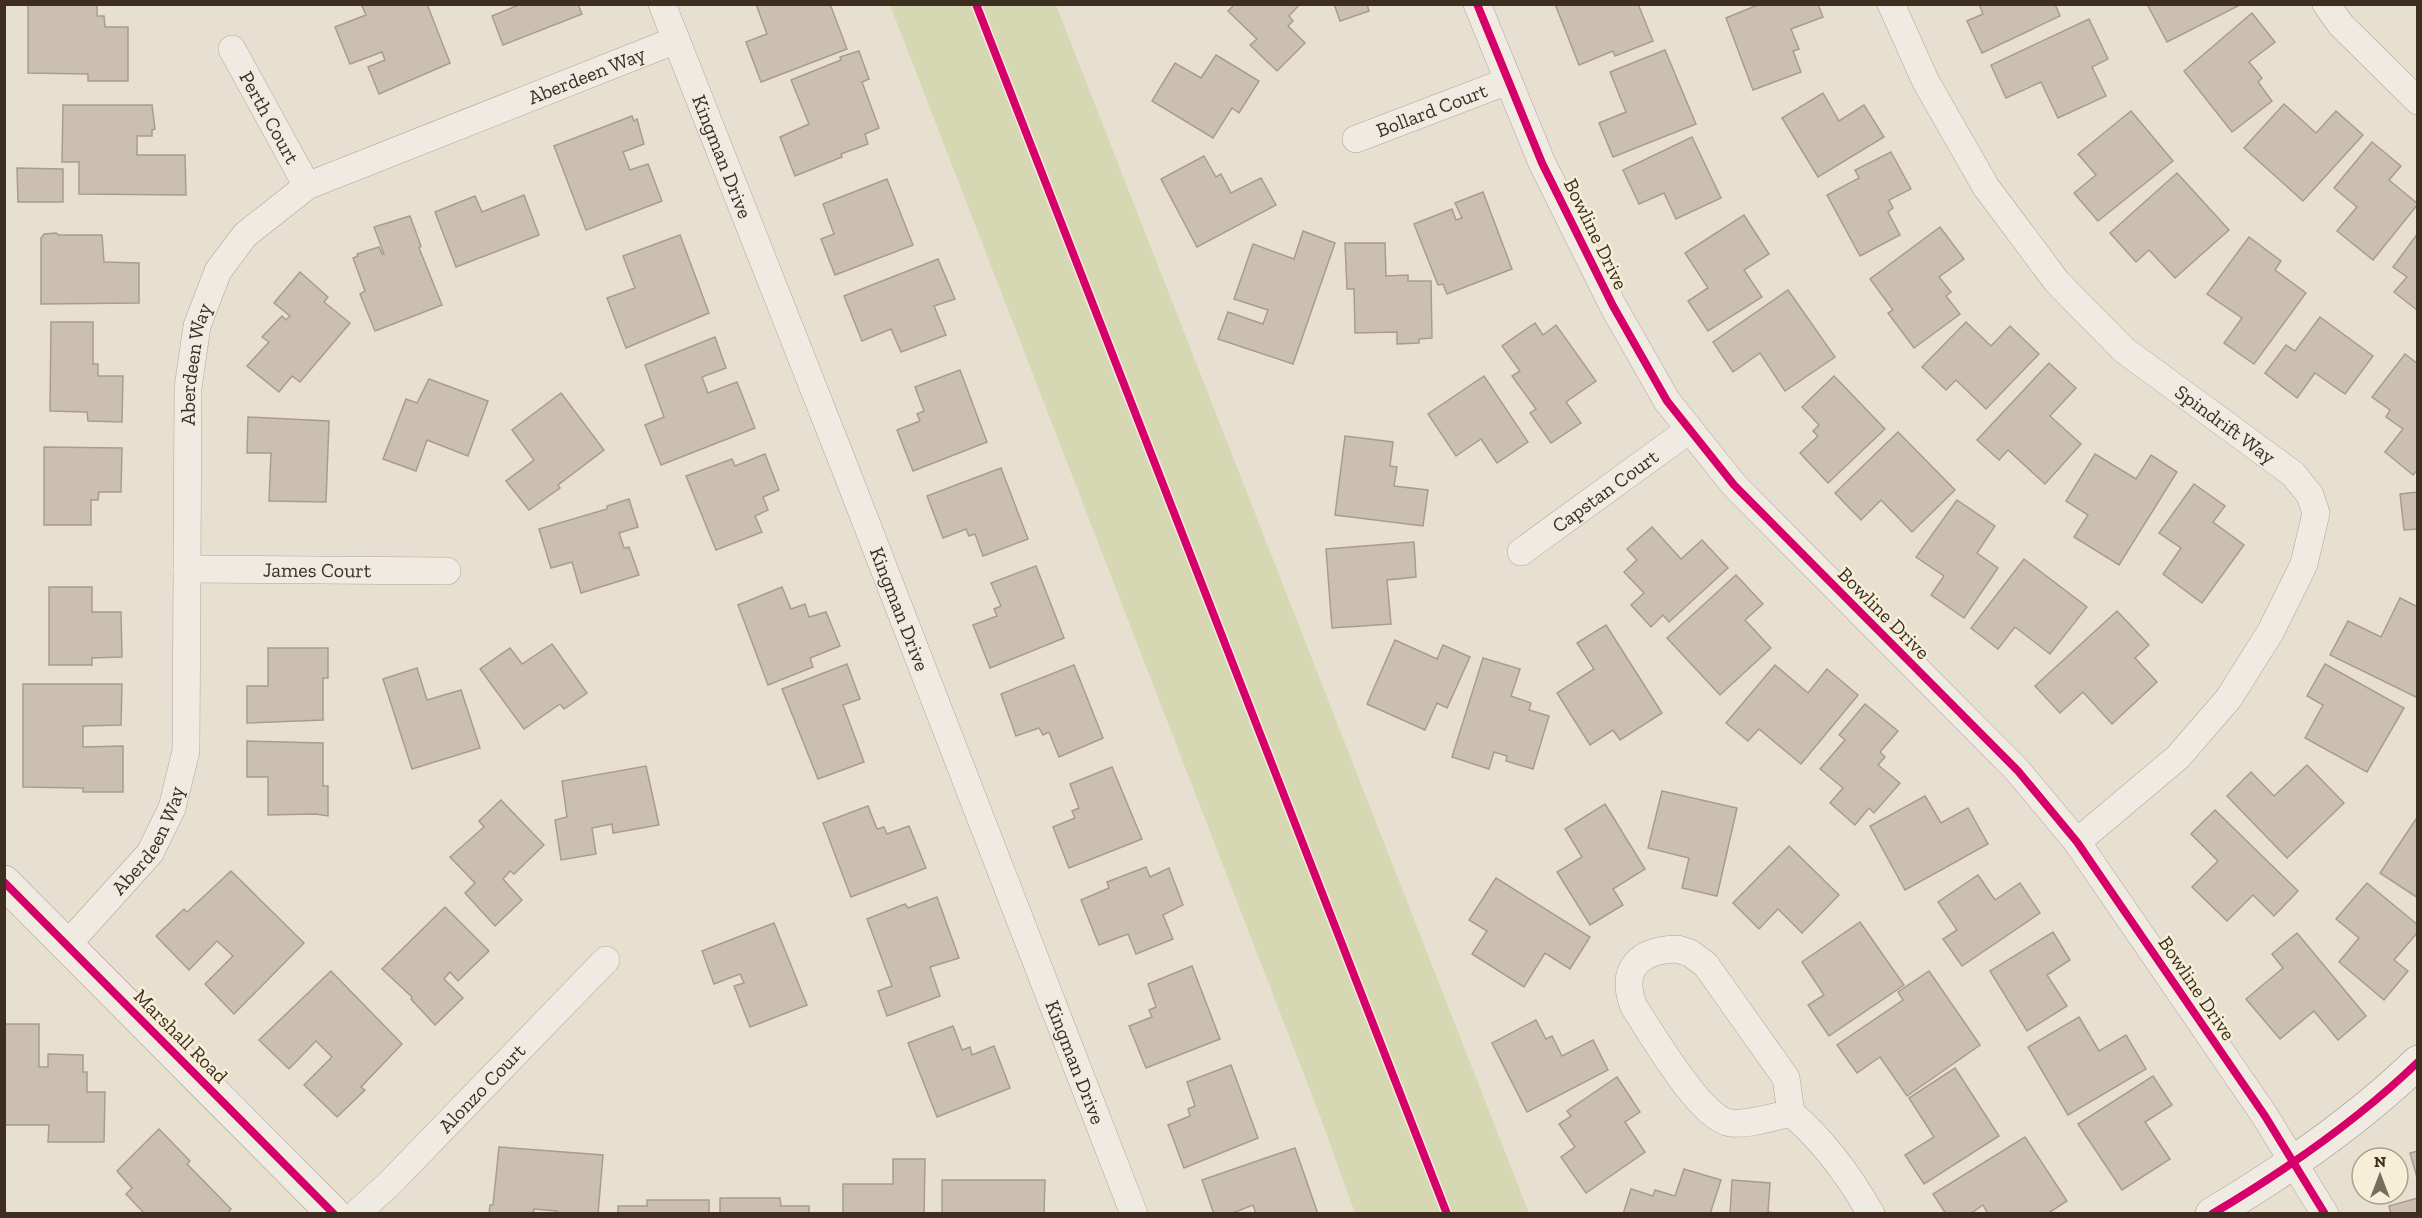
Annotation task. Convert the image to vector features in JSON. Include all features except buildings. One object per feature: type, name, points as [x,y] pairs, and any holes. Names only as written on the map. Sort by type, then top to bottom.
[{"type":"street","name":"Kingman Drive","points":[[662,4],[852,485],[1134,1214]]},
{"type":"street","name":"Bowline Drive","points":[[1477,4],[1542,163],[1613,306],[1667,400],[1734,485],[2018,771],[2077,842],[2265,1116],[2325,1214]]},
{"type":"street","name":"Spindrift Way","points":[[1892,4],[1926,82],[1986,187],[2057,282],[2124,350],[2293,474],[2310,495],[2316,513],[2304,564],[2271,630],[2229,698],[2178,757],[2077,842]]},
{"type":"street","points":[[2326,4],[2341,25],[2418,100]]},
{"type":"street","name":"Aberdeen Way","points":[[67,945],[150,853],[172,808],[186,751],[188,388],[197,326],[218,271],[245,235],[308,186],[676,40]]},
{"type":"street","name":"Perth Court","points":[[232,49],[308,186]]},
{"type":"street","name":"Bollard Court","points":[[1356,140],[1508,81]]},
{"type":"street","name":"Capstan Court","points":[[1521,552],[1689,430]]},
{"type":"street","name":"James Court","points":[[187,569],[447,571]]},
{"type":"street","name":"Marshall Road","points":[[4,882],[334,1214]]},
{"type":"street","points":[[1791,1113],[1744,1123],[1728,1123],[1699,1103],[1634,1007],[1630,996],[1629,981],[1634,966],[1645,955],[1660,950],[1677,949],[1690,952],[1706,965],[1786,1078],[1791,1113],[1810,1129],[1861,1196],[1871,1214]]},
{"type":"street","name":"Alonzo Court","points":[[356,1214],[389,1184],[606,960]]},
{"type":"street","points":[[2212,1214],[2294,1163],[2382,1097],[2418,1062]]},
{"type":"green space","points":[[890,5],[1056,5],[1529,1213],[1355,1213],[1320,1116]]},
{"type":"cycle path","points":[[976,4],[1447,1214]]},
{"type":"cycle path","points":[[1477,4],[1542,163],[1613,306],[1667,401],[1734,485],[2018,771],[2077,842],[2265,1116],[2325,1214]]},
{"type":"cycle path","points":[[4,882],[334,1214]]},
{"type":"cycle path","points":[[2212,1214],[2320,1144],[2370,1105],[2418,1062]]}]
